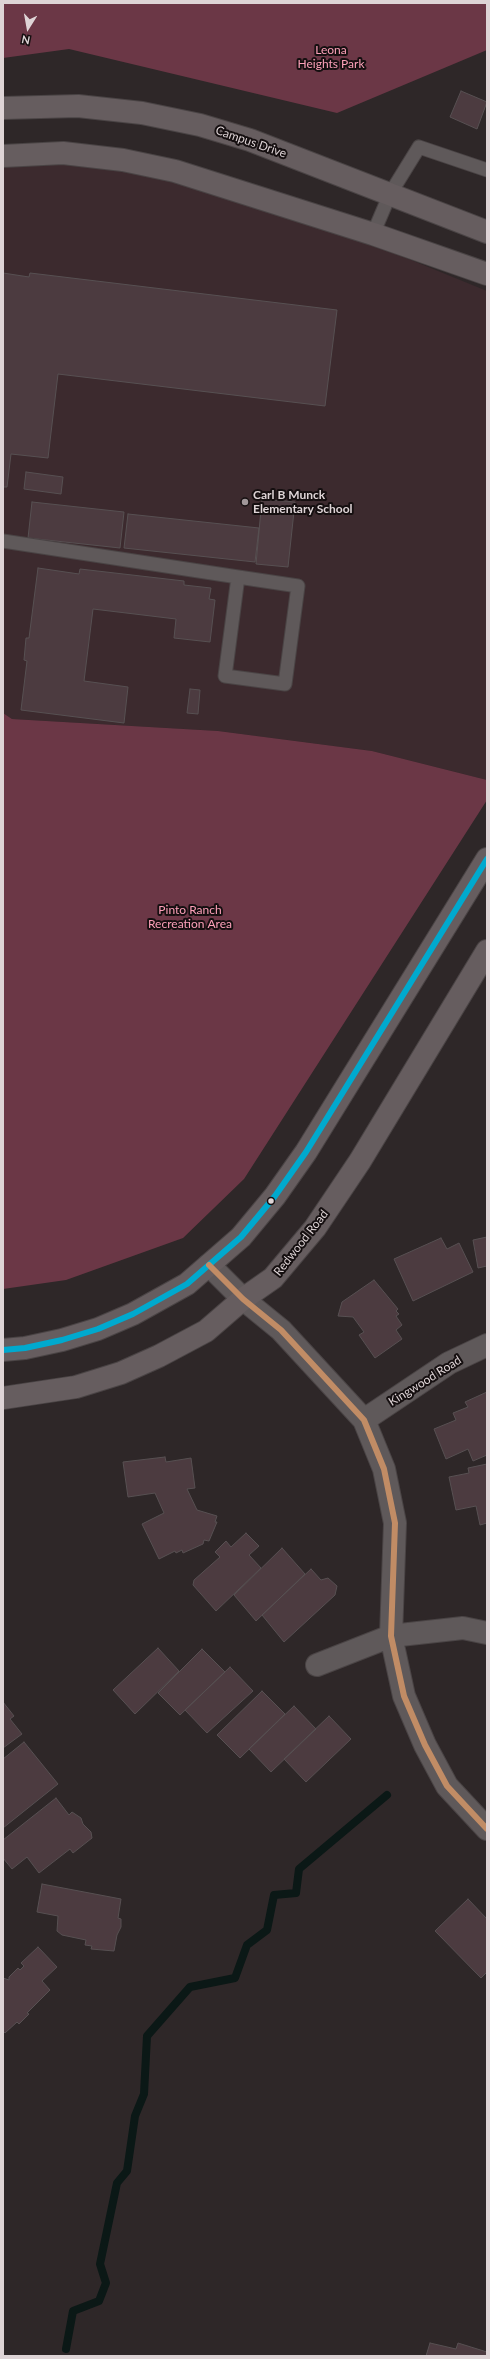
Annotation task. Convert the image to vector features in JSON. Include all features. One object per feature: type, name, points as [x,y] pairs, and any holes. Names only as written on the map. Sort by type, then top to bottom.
[{"type":"main road","name":"Campus Drive","points":[[3,108],[78,106],[142,113],[200,125],[250,140],[487,232]]},
{"type":"main road","points":[[3,156],[63,153],[130,161],[199,177],[373,234],[487,274]]},
{"type":"main road","points":[[3,1350],[25,1348],[98,1329],[133,1314],[187,1284],[209,1266],[257,1219],[306,1152],[487,859]]},
{"type":"main road","name":"Redwood Road","points":[[3,1398],[76,1387],[121,1372],[159,1356],[206,1331],[243,1299],[273,1278],[315,1228],[360,1161],[486,954]]},
{"type":"street","points":[[209,1266],[243,1299],[281,1330],[364,1420],[384,1469],[395,1523],[391,1636],[404,1696],[425,1745],[447,1786],[487,1829]]},
{"type":"street","name":"Kingwood Road","points":[[364,1420],[449,1363],[487,1345]]},
{"type":"street","points":[[317,1665],[391,1636],[463,1628],[487,1633]]},
{"type":"lane","points":[[373,234],[390,194],[419,147],[487,170]]},
{"type":"lane","points":[[3,541],[298,586],[285,684],[225,676],[238,577]]},
{"type":"shaded area","name":"Carl B Munck Elementary School","points":[[95,163],[247,193],[487,291],[487,780],[372,751],[218,731],[12,719],[3,713],[3,167]]},
{"type":"green space","name":"Leona Heights Park","points":[[3,3],[487,3],[487,50],[337,113],[69,49],[3,58]]},
{"type":"green space","name":"Pinto Ranch Recreation Area","points":[[3,713],[12,719],[218,731],[372,751],[487,780],[487,800],[244,1179],[183,1238],[66,1280],[3,1289]]},
{"type":"building","points":[[461,91],[487,102],[477,129],[450,117]]},
{"type":"building","points":[[3,273],[29,277],[30,273],[337,310],[325,406],[58,374],[48,458],[11,454],[7,487],[3,487]]},
{"type":"building","points":[[26,472],[63,477],[61,494],[24,489]]},
{"type":"building","points":[[262,499],[295,502],[288,567],[256,564]]},
{"type":"building","points":[[32,502],[124,512],[120,548],[28,538]]},
{"type":"building","points":[[128,514],[259,528],[255,562],[124,548]]},
{"type":"building","points":[[38,568],[79,574],[80,569],[184,581],[184,585],[211,588],[209,599],[215,600],[210,642],[174,638],[176,619],[93,609],[84,681],[128,687],[124,723],[21,710],[27,661],[24,660],[26,638],[29,638]]},
{"type":"building","points":[[190,689],[200,690],[198,714],[187,713]]},
{"type":"building","points":[[487,1237],[487,1266],[478,1268],[473,1240]]},
{"type":"building","points":[[441,1238],[447,1249],[459,1243],[473,1272],[413,1301],[394,1259]]},
{"type":"building","points":[[374,1280],[398,1309],[396,1311],[399,1314],[396,1316],[402,1325],[396,1330],[402,1339],[375,1358],[359,1335],[364,1332],[353,1317],[338,1316],[342,1302]]},
{"type":"building","points":[[487,1392],[487,1455],[473,1461],[468,1449],[446,1459],[434,1429],[456,1420],[453,1413],[468,1407],[465,1402]]},
{"type":"building","points":[[165,1457],[166,1462],[191,1458],[195,1488],[187,1489],[197,1510],[217,1516],[215,1522],[217,1522],[209,1541],[204,1540],[203,1544],[183,1553],[182,1550],[176,1553],[175,1551],[159,1559],[142,1524],[164,1513],[155,1493],[128,1497],[123,1462]]},
{"type":"building","points":[[487,1464],[487,1523],[480,1525],[476,1506],[456,1510],[449,1477],[469,1473],[468,1468]]},
{"type":"building","points":[[246,1533],[259,1546],[249,1555],[261,1568],[216,1611],[193,1585],[194,1580],[220,1557],[215,1552],[226,1541],[231,1547]]},
{"type":"building","points":[[282,1548],[305,1574],[256,1621],[234,1595]]},
{"type":"building","points":[[311,1569],[321,1580],[328,1578],[337,1586],[335,1595],[284,1642],[262,1615]]},
{"type":"building","points":[[158,1648],[179,1671],[135,1714],[113,1690]]},
{"type":"building","points":[[202,1649],[225,1672],[180,1715],[158,1693]]},
{"type":"building","points":[[230,1667],[253,1691],[207,1733],[185,1710]]},
{"type":"building","points":[[262,1691],[285,1714],[240,1758],[217,1735]]},
{"type":"building","points":[[3,1702],[14,1716],[10,1719],[22,1734],[3,1748]]},
{"type":"building","points":[[294,1706],[316,1729],[271,1772],[249,1749]]},
{"type":"building","points":[[329,1716],[351,1739],[306,1782],[284,1759]]},
{"type":"building","points":[[24,1742],[58,1784],[3,1828],[3,1759]]},
{"type":"building","points":[[56,1798],[69,1815],[72,1812],[81,1818],[83,1824],[91,1832],[92,1838],[73,1853],[70,1849],[39,1873],[27,1857],[12,1869],[3,1858],[3,1840]]},
{"type":"building","points":[[42,1884],[121,1899],[118,1918],[121,1919],[121,1927],[117,1935],[114,1951],[91,1949],[92,1946],[85,1945],[86,1940],[62,1935],[57,1931],[58,1916],[37,1912]]},
{"type":"building","points":[[468,1899],[487,1919],[487,1972],[481,1978],[435,1931]]},
{"type":"building","points":[[38,1947],[57,1967],[42,1981],[50,1990],[27,2013],[29,2014],[19,2024],[17,2022],[5,2033],[3,2031],[3,1978],[9,1980],[9,1977],[18,1968],[20,1970],[24,1966],[21,1963]]},
{"type":"building","points":[[430,2343],[456,2349],[458,2343],[487,2352],[486,2356],[426,2356]]},
{"type":"waterway","points":[[66,2349],[73,2311],[99,2301],[106,2283],[100,2264],[117,2183],[127,2171],[135,2116],[144,2094],[147,2036],[190,1987],[235,1978],[247,1945],[267,1930],[274,1895],[296,1893],[299,1869],[387,1795]]},
{"type":"transit line","points":[[3,1350],[25,1348],[62,1340],[98,1329],[133,1314],[187,1284],[241,1237],[275,1196],[306,1152],[487,859]]},
{"type":"transit line","points":[[209,1265],[243,1299],[281,1330],[364,1420],[384,1469],[395,1523],[391,1636],[404,1696],[425,1745],[447,1786],[487,1829]]},
{"type":"place","name":"Carl B Munck Elementary School","points":[[245,502]]}]
